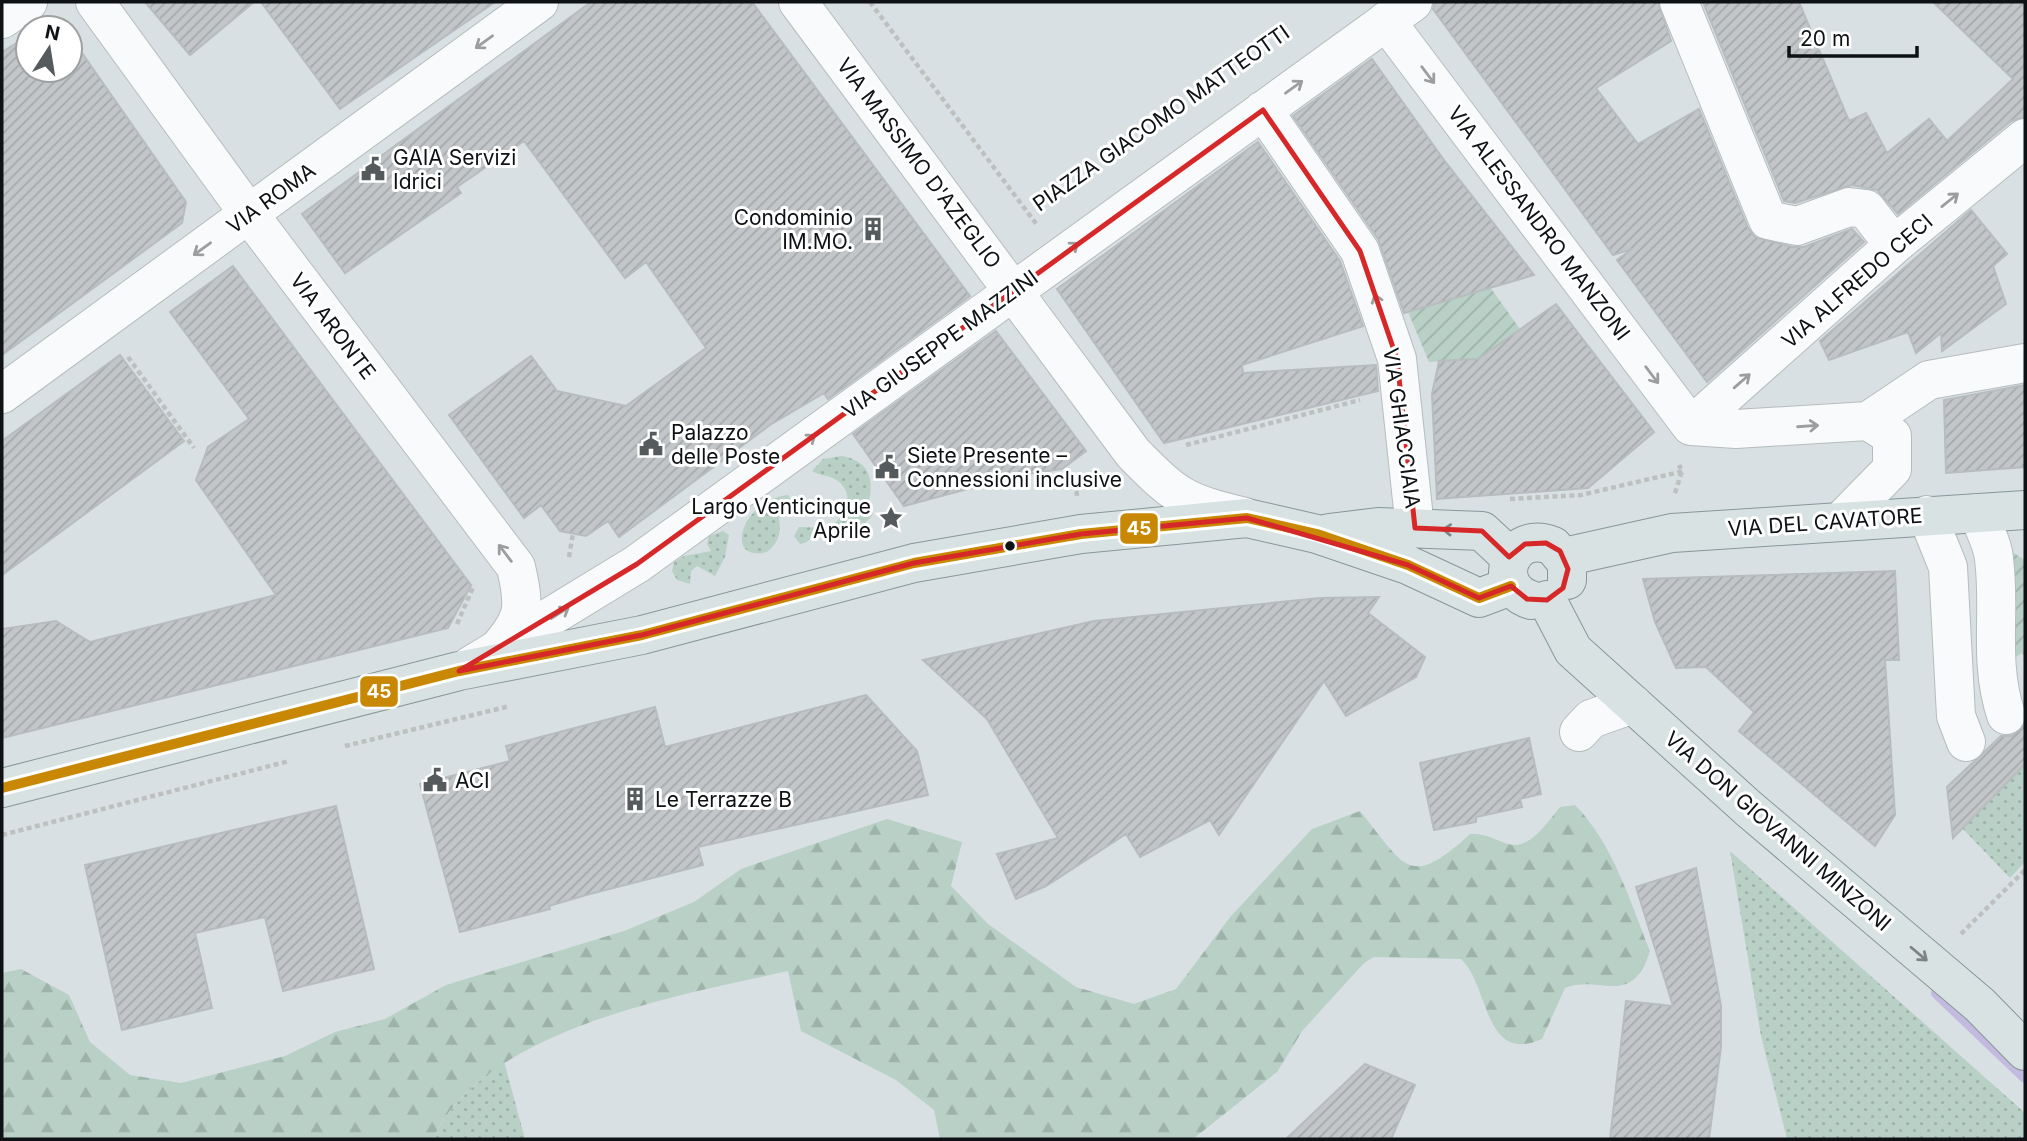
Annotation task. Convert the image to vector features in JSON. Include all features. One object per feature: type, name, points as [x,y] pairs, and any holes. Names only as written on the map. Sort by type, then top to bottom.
[{"type":"main road","name":"VIA DEL CAVATORE","points":[[1558,582],[1625,542],[1672,533],[1843,519],[2025,510]]},
{"type":"main road","points":[[2,788],[467,654],[642,635],[914,563],[1081,534],[1247,518],[1317,534],[1408,565],[1479,598],[1511,572],[1520,547],[1531,542],[1553,546],[1558,582],[1527,599],[1511,572],[1482,531],[1378,527],[1317,534]]},
{"type":"main road","name":"VIA DON GIOVANNI MINZONI","points":[[1558,582],[1573,650],[1748,808],[1980,1005],[2025,1051]]},
{"type":"street","points":[[2,19],[28,2]]},
{"type":"street","name":"VIA ARONTE","points":[[95,2],[249,214],[516,568],[523,597],[517,627],[467,654]]},
{"type":"street","name":"VIA ROMA","points":[[2,394],[539,2]]},
{"type":"street","name":"VIA MASSIMO D'AZEGLIO","points":[[799,2],[1133,453],[1167,488],[1195,505],[1247,518]]},
{"type":"street","points":[[1679,2],[1768,220],[1797,226],[1849,208],[1866,209],[1894,245]]},
{"type":"street","name":"VIA GIUSEPPE MAZZINI","points":[[467,654],[637,564],[1399,11]]},
{"type":"street","name":"VIA ALESSANDRO MANZONI","points":[[1399,11],[1690,426]]},
{"type":"street","name":"VIA GHIACCIAIA","points":[[1263,110],[1360,251],[1396,359],[1415,528]]},
{"type":"street","name":"VIA ALFREDO CECI","points":[[1690,426],[1894,245],[2025,138]]},
{"type":"street","points":[[1690,426],[1736,429],[1868,421],[1929,380],[2025,363]]},
{"type":"street","points":[[1843,519],[1892,469],[1892,436],[1868,421]]},
{"type":"street","points":[[1978,513],[1994,557],[1994,662],[1996,687],[2006,715]]},
{"type":"street","points":[[1927,515],[1948,567],[1956,716],[1966,742]]},
{"type":"street","points":[[1579,732],[1591,719],[1633,704]]},
{"type":"path","name":"PIAZZA GIACOMO MATTEOTTI","points":[[870,2],[1038,226],[1049,218]]},
{"type":"path","points":[[128,356],[194,448]]},
{"type":"path","points":[[1180,447],[1400,390]]},
{"type":"path","points":[[1502,500],[1581,495],[1692,469]]},
{"type":"path","points":[[567,568],[573,533]]},
{"type":"path","points":[[467,575],[475,586],[467,654]]},
{"type":"path","points":[[1961,935],[2025,870]]},
{"type":"highlighted area","points":[[1263,110],[1360,251],[1397,359],[1415,528],[1482,531],[1509,557],[1525,544],[1546,543],[1560,551],[1568,569],[1563,588],[1547,600],[1527,599],[1511,586],[1479,598],[1408,565],[1247,518],[1081,534],[914,563],[642,635],[459,671],[637,564]]},
{"type":"green space","points":[[1490,287],[1520,329],[1511,336],[1513,357],[1429,362],[1408,312]]},
{"type":"green space","points":[[842,456],[858,462],[868,472],[871,487],[868,504],[873,514],[862,526],[855,529],[818,535],[800,544],[794,536],[799,527],[828,528],[839,519],[846,507],[847,493],[844,487],[835,479],[812,471],[823,459]]},
{"type":"green space","points":[[788,495],[791,500],[779,519],[779,533],[774,545],[767,552],[753,553],[745,548],[742,540],[743,529],[749,518],[772,499]]},
{"type":"green space","points":[[723,531],[729,535],[725,557],[715,576],[697,566],[691,571],[690,584],[677,580],[672,571],[674,562],[684,556],[711,551],[707,544],[709,536]]},
{"type":"green space","points":[[2012,552],[2025,560],[2025,657],[2022,653],[2005,664]]},
{"type":"green space","points":[[2024,717],[2025,862],[2010,878],[1963,829],[1985,805],[1962,777]]},
{"type":"green space","points":[[1575,805],[1600,837],[1610,855],[1650,951],[1643,969],[1634,979],[1624,985],[1591,984],[1565,988],[1542,1039],[1523,1044],[1509,1041],[1498,1032],[1470,971],[1461,959],[1374,957],[1364,963],[1303,1030],[1277,1072],[1193,1139],[940,1139],[934,1110],[896,1080],[801,1031],[788,971],[641,1006],[589,1023],[539,1044],[494,1070],[458,1101],[433,1139],[2,1139],[2,973],[21,969],[69,995],[90,1042],[130,1075],[181,1083],[285,1056],[335,1032],[385,1019],[446,985],[624,931],[694,902],[741,869],[887,819],[962,842],[951,886],[988,924],[1076,987],[1134,1004],[1176,989],[1231,916],[1312,829],[1360,811],[1398,857],[1409,864],[1420,866],[1449,852],[1470,834],[1485,835],[1508,844],[1524,843],[1544,827],[1560,807]]},
{"type":"green space","points":[[1730,851],[2025,1113],[2025,1139],[1787,1139],[1761,1036]]},
{"type":"green space","points":[[504,1061],[525,1139],[433,1139],[455,1106]]},
{"type":"building","points":[[145,2],[254,2],[190,55]]},
{"type":"building","points":[[261,2],[495,2],[340,109]]},
{"type":"building","points":[[591,2],[752,2],[970,296],[828,399],[824,393],[770,425],[619,537],[608,521],[586,536],[560,531],[541,505],[524,518],[449,415],[531,356],[557,391],[626,406],[706,348],[646,262],[625,278],[524,141],[457,187],[461,193],[345,273],[302,214]]},
{"type":"building","points":[[1435,2],[1658,2],[1671,41],[1596,88],[1638,144],[1699,109],[1748,228],[1755,237],[1793,247],[1804,247],[1852,229],[1864,242],[1707,382],[1617,260],[1632,249],[1613,255],[1433,9]]},
{"type":"building","points":[[1703,2],[1799,2],[1849,121],[1866,113],[1887,153],[1929,119],[1947,141],[2013,79],[1933,2],[2025,2],[2025,117],[2011,121],[1898,214],[1877,190],[1852,185],[1795,203],[1784,201]]},
{"type":"building","points":[[14,45],[14,84],[84,84],[84,56],[186,202],[182,223],[2,355],[2,52]]},
{"type":"building","points":[[1372,59],[1444,160],[1534,275],[1404,313],[1378,239],[1293,116]]},
{"type":"building","points":[[1258,142],[1340,261],[1363,326],[1242,365],[1243,373],[1376,365],[1378,391],[1164,443],[1057,289]]},
{"type":"building","points":[[1971,210],[2007,254],[1993,266],[2006,304],[1942,351],[1941,333],[1916,353],[1908,332],[1829,360],[1820,341]]},
{"type":"building","points":[[233,266],[471,585],[448,628],[2,738],[2,629],[56,621],[90,642],[276,595],[196,480],[208,447],[249,419],[170,312]]},
{"type":"building","points":[[1556,304],[1654,432],[1588,488],[1437,499],[1432,394],[1439,361],[1478,359]]},
{"type":"building","points":[[996,331],[1086,451],[1062,469],[1020,475],[904,506],[853,434]]},
{"type":"building","points":[[120,355],[184,441],[2,575],[2,441]]},
{"type":"building","points":[[2025,385],[2025,467],[1946,473],[1944,400]]},
{"type":"building","points":[[1895,571],[1899,660],[1885,660],[1895,815],[1875,846],[1739,731],[1754,712],[1706,667],[1676,668],[1655,622],[1643,579]]},
{"type":"building","points":[[1379,597],[1368,613],[1425,657],[1416,677],[1346,716],[1324,681],[1219,835],[1210,820],[1140,857],[1126,834],[1046,886],[1016,899],[997,854],[1058,838],[987,719],[923,660],[1094,621],[1320,598]]},
{"type":"building","points":[[866,695],[917,751],[928,795],[698,847],[703,865],[586,895],[549,906],[550,909],[460,932],[420,784],[510,761],[506,746],[655,707],[665,747]]},
{"type":"building","points":[[2025,724],[2025,764],[1953,838],[1947,787],[2001,736],[2012,736]]},
{"type":"building","points":[[1529,738],[1541,794],[1520,799],[1522,807],[1476,817],[1476,822],[1434,830],[1420,763]]},
{"type":"building","points":[[336,806],[374,969],[283,991],[265,917],[195,933],[212,1008],[122,1030],[85,865]]},
{"type":"building","points":[[1696,868],[1721,1006],[1721,1047],[1709,1139],[1610,1139],[1626,1001],[1673,1006],[1636,887]]},
{"type":"building","points":[[1365,1064],[1415,1085],[1391,1139],[1286,1139]]},
{"type":"waterway","points":[[1937,993],[2025,1077]]},
{"type":"transit line","name":"45","points":[[2,788],[459,671],[642,635],[914,563],[1081,534],[1247,518],[1317,534],[1408,565],[1479,598],[1511,586]]},
{"type":"place","name":"GAIA Servizi Idrici","points":[[373,169]]},
{"type":"place","name":"Condominio IM.MO.","points":[[873,229]]},
{"type":"place","name":"Palazzo delle Poste","points":[[651,444]]},
{"type":"place","name":"Siete Presente – Connessioni inclusive","points":[[887,467]]},
{"type":"place","name":"Largo Venticinque Aprile","points":[[891,518]]},
{"type":"place","name":"ACI","points":[[435,780]]},
{"type":"place","name":"Le Terrazze B","points":[[635,799]]}]
